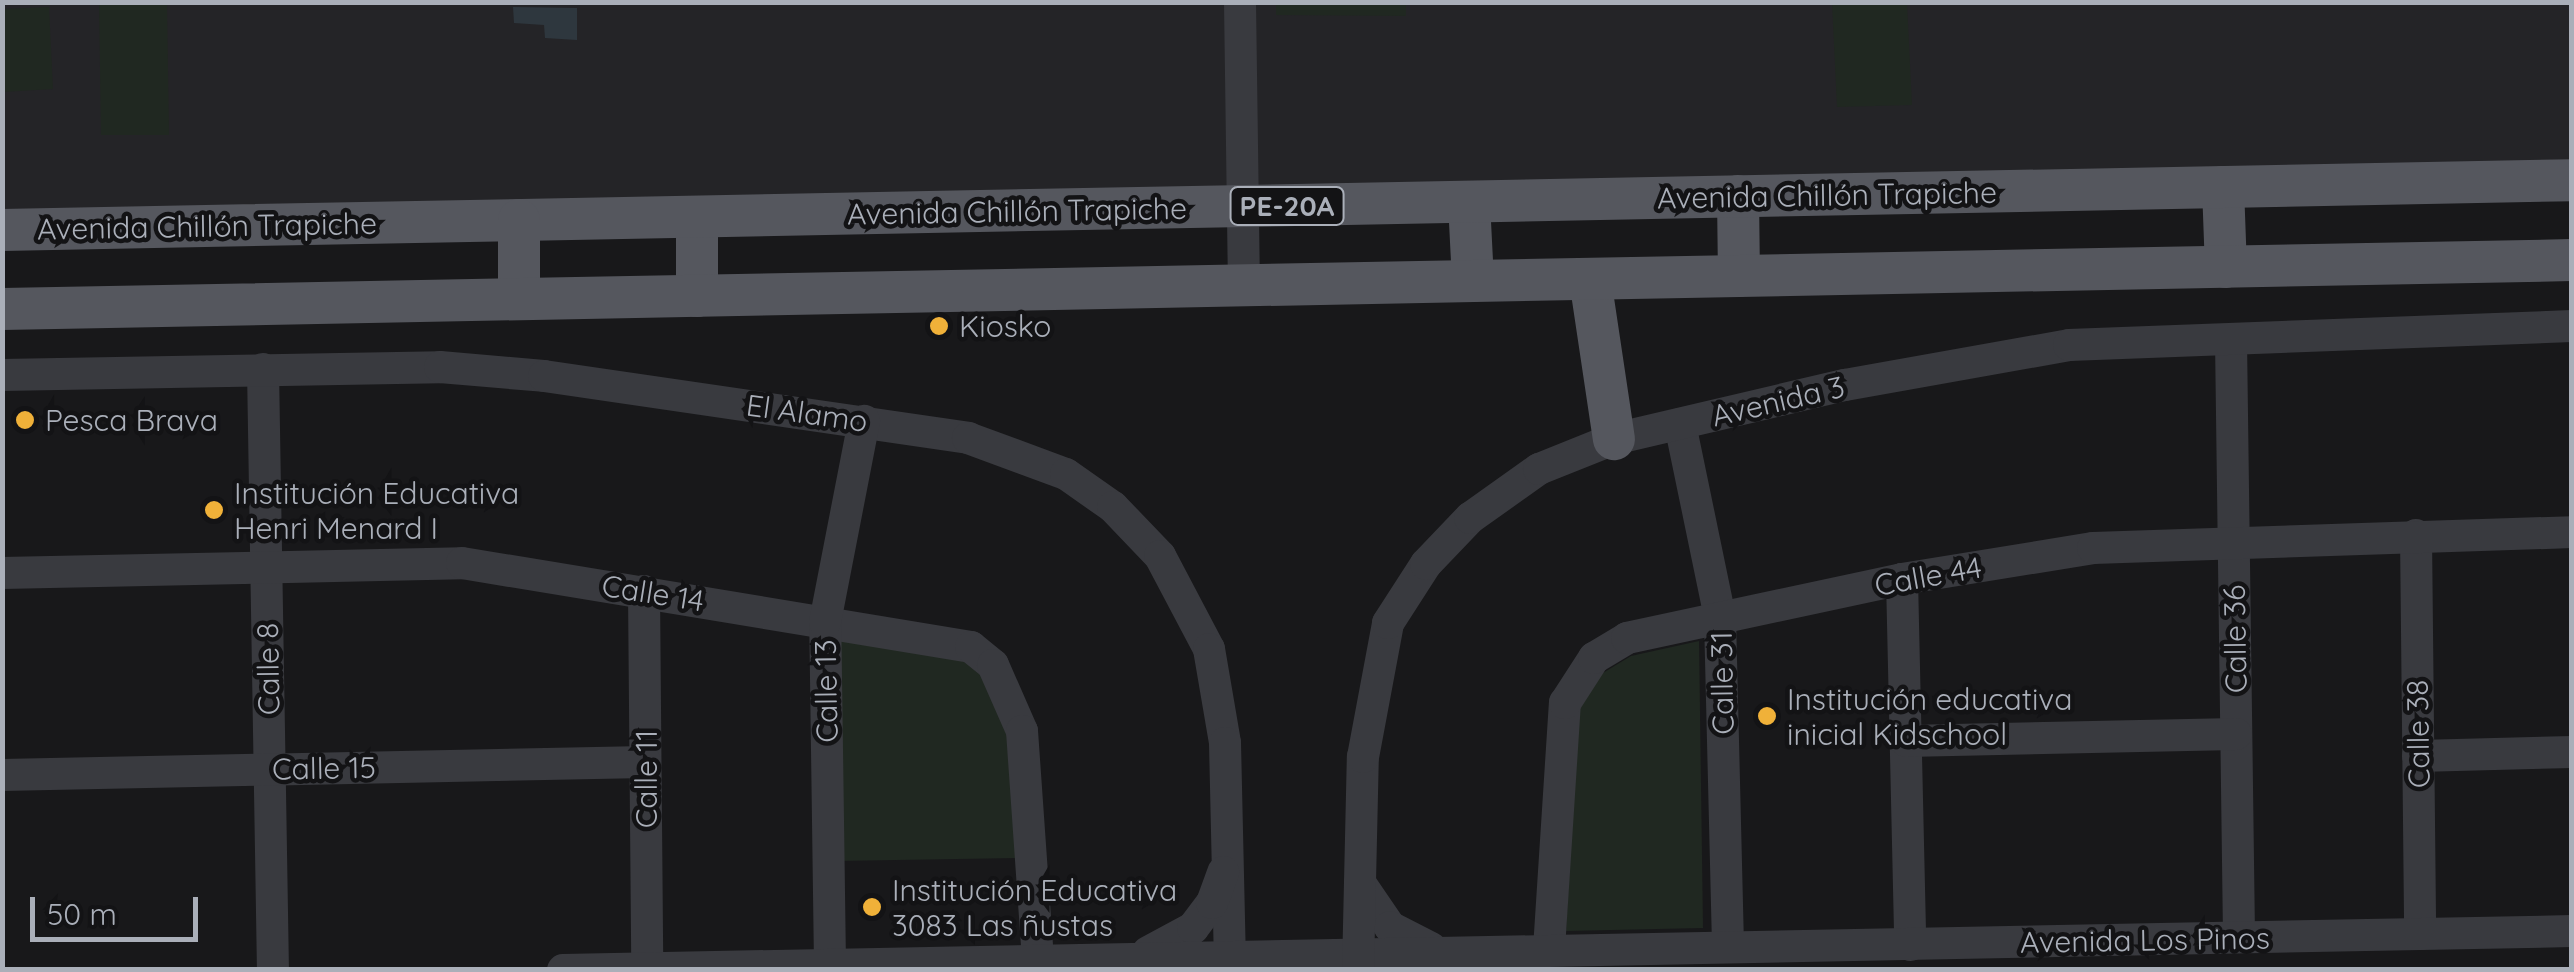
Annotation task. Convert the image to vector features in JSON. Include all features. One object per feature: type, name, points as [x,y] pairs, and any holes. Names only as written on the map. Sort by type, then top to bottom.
[{"type":"main road","name":"Avenida Chillón Trapiche","points":[[2,230],[2572,180]]},
{"type":"main road","points":[[2223,187],[2226,267]]},
{"type":"main road","points":[[1738,196],[1739,276]]},
{"type":"main road","points":[[1469,202],[1473,281]]},
{"type":"main road","points":[[696,217],[697,296]]},
{"type":"main road","points":[[519,220],[519,300]]},
{"type":"main road","points":[[2,309],[2572,260]]},
{"type":"main road","points":[[1590,279],[1614,439]]},
{"type":"street","points":[[1240,2],[1244,286]]},
{"type":"street","name":"Avenida 3","points":[[1358,961],[1363,756],[1388,622],[1426,564],[1470,518],[1539,469],[1614,439],[1845,384],[2069,345],[2572,326]]},
{"type":"street","name":"Calle 36","points":[[2231,340],[2239,937]]},
{"type":"street","name":"El Alamo","points":[[2,374],[440,368],[544,376],[864,421],[1016,451],[1066,474],[1114,507],[1160,556],[1185,595],[1218,684],[1230,962]]},
{"type":"street","name":"Calle 8","points":[[263,370],[273,970]]},
{"type":"street","name":"Calle 13","points":[[830,964],[826,622],[864,421]]},
{"type":"street","name":"Calle 31","points":[[1680,424],[1720,618],[1728,947]]},
{"type":"street","name":"Calle 44","points":[[1549,949],[1558,734],[1578,678],[1627,638],[1902,579],[2093,548],[2234,540],[2572,532]]},
{"type":"street","name":"Calle 38","points":[[2416,535],[2420,934]]},
{"type":"street","name":"Calle 14","points":[[2,573],[462,563],[935,636],[971,647],[993,664],[1022,731],[1038,960]]},
{"type":"street","points":[[1902,579],[1910,945]]},
{"type":"street","name":"Calle 11","points":[[644,591],[648,968]]},
{"type":"street","points":[[1906,741],[2236,734]]},
{"type":"street","points":[[2418,756],[2572,752]]},
{"type":"street","name":"Calle 15","points":[[2,775],[646,762]]},
{"type":"street","points":[[1125,958],[1167,945],[1193,928],[1219,888],[1226,848]]},
{"type":"street","points":[[1360,881],[1390,927],[1417,944],[1450,951]]},
{"type":"street","name":"Avenida Los Pinos","points":[[563,970],[1125,958],[1358,961],[1450,951],[1728,947],[1814,958],[1910,945],[2572,931]]},
{"type":"shaded area","points":[[2,3],[2571,3],[2571,163],[3,212]]},
{"type":"shaded area","points":[[99,3],[167,3],[169,135],[101,135]]},
{"type":"shaded area","points":[[1276,3],[1406,3],[1406,16],[1276,15]]},
{"type":"shaded area","points":[[1832,3],[1907,3],[1912,105],[1837,107]]},
{"type":"shaded area","points":[[49,7],[53,89],[3,92],[3,9]]},
{"type":"shaded area","points":[[513,7],[577,8],[577,40],[545,38],[544,25],[514,23]]},
{"type":"shaded area","points":[[837,636],[963,659],[983,676],[1007,736],[1022,858],[836,861]]},
{"type":"shaded area","points":[[1699,641],[1703,928],[1566,931],[1579,701],[1598,676],[1631,656]]},
{"type":"place","name":"Kiosko","points":[[939,326]]},
{"type":"place","name":"Pesca Brava","points":[[25,420]]},
{"type":"place","name":"Institución Educativa Henri Menard I","points":[[214,510]]},
{"type":"place","name":"Institución educativa inicial Kidschool","points":[[1767,716]]},
{"type":"place","name":"Institución Educativa 3083 Las ñustas","points":[[872,907]]}]
